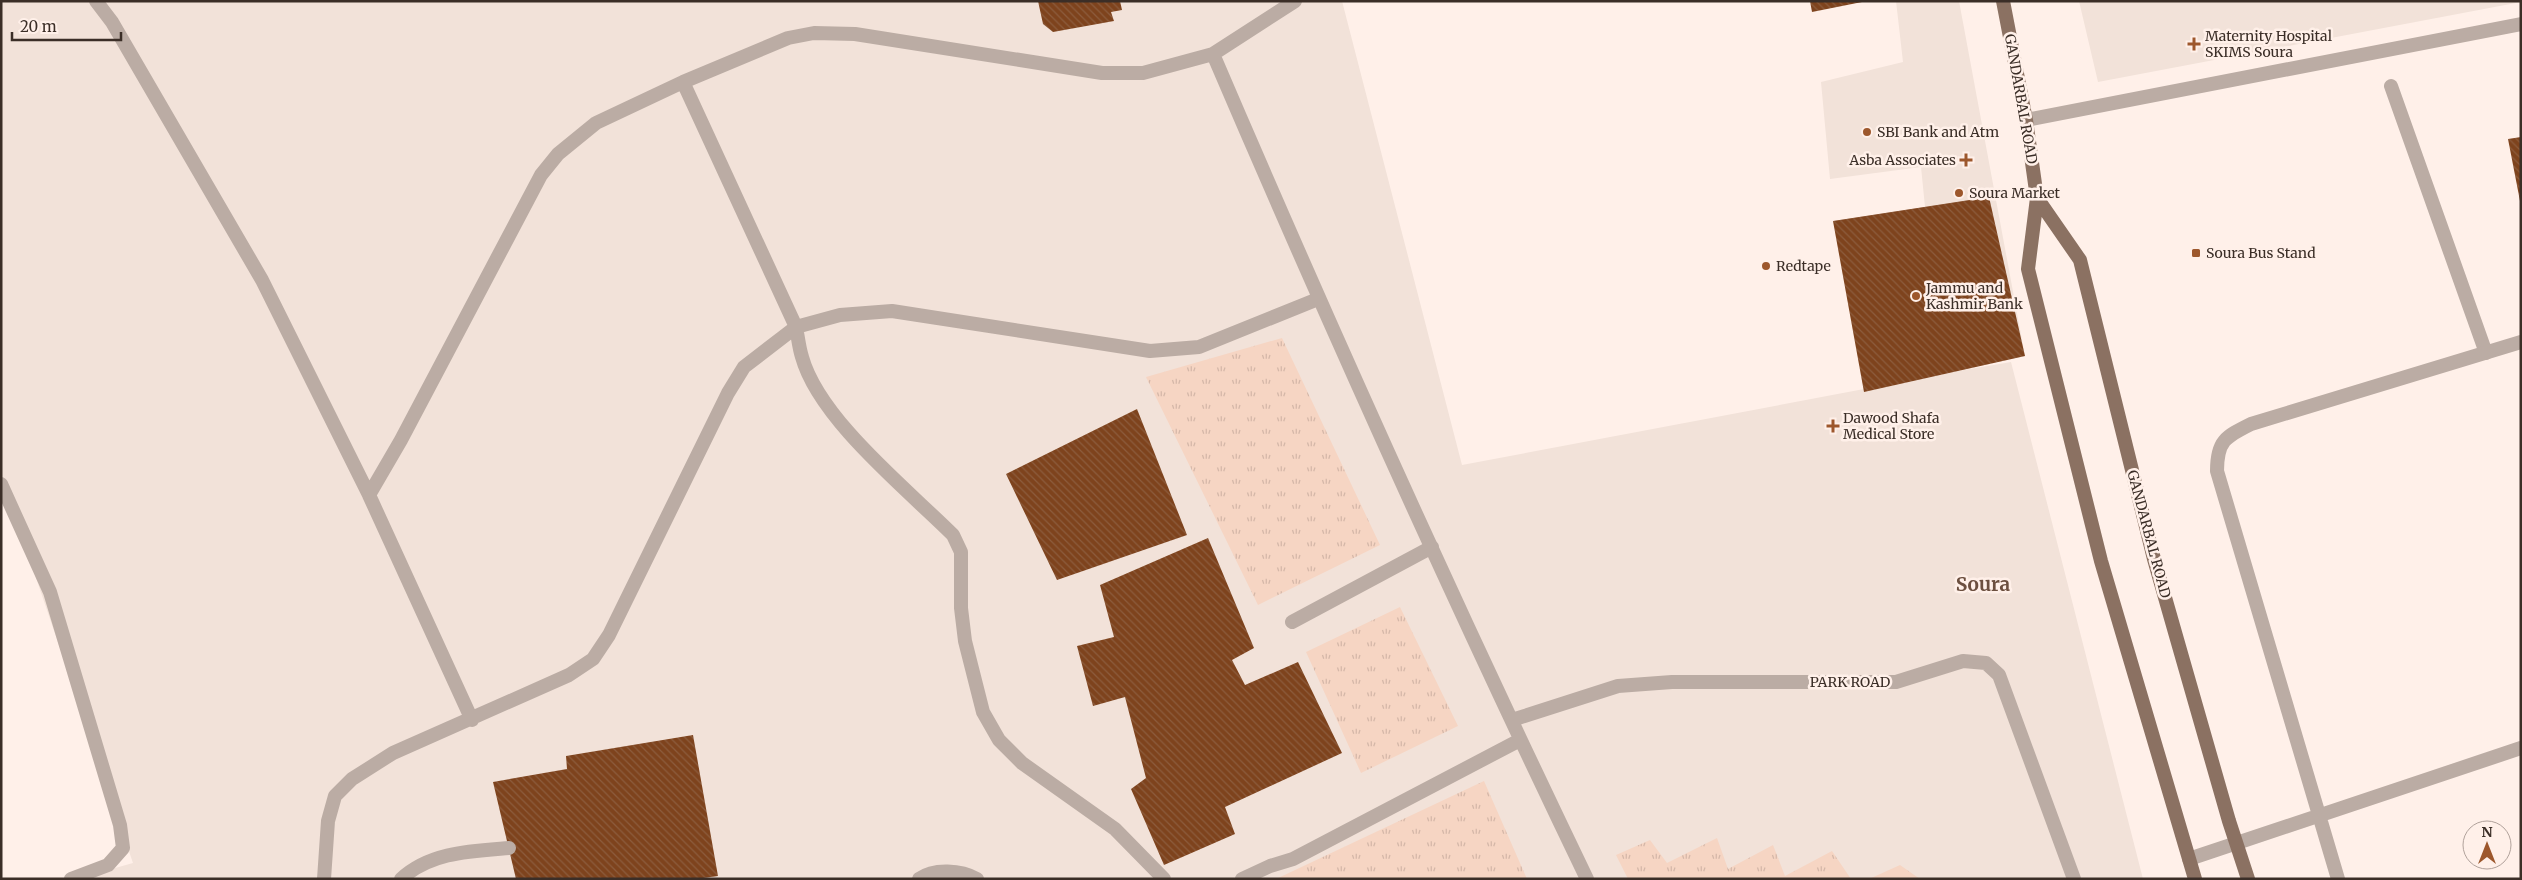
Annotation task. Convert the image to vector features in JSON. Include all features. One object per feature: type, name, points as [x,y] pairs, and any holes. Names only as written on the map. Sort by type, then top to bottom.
[{"type":"main road","name":"GANDARBAL ROAD","points":[[2003,1],[2026,120],[2037,198],[2028,268],[2101,561],[2195,879]]},
{"type":"main road","name":"GANDARBAL ROAD","points":[[2037,198],[2080,260],[2154,559],[2248,879]]},
{"type":"street","points":[[96,1],[112,22],[262,280],[369,495],[472,720]]},
{"type":"street","points":[[369,495],[401,440],[540,175],[558,154],[596,123],[683,82],[788,38],[814,33],[855,34],[1102,73],[1143,73],[1213,54],[1295,1]]},
{"type":"street","points":[[2026,120],[2521,24]]},
{"type":"street","points":[[1213,54],[1318,299],[1520,740],[1587,879]]},
{"type":"street","points":[[683,82],[796,327],[802,359],[812,382],[849,433],[953,535],[957,543],[961,552],[961,608],[965,641],[984,712],[999,740],[1022,762],[1115,829],[1164,879]]},
{"type":"street","points":[[2391,86],[2486,353]]},
{"type":"street","points":[[324,879],[328,821],[335,796],[352,780],[393,754],[569,675],[593,658],[609,635],[728,393],[744,367],[796,327],[840,315],[892,312],[1150,351],[1199,346],[1318,299]]},
{"type":"street","points":[[2338,879],[2217,471],[2217,454],[2221,442],[2251,424],[2521,342]]},
{"type":"street","points":[[1,484],[50,592],[120,825],[123,848],[108,865],[71,879]]},
{"type":"street","points":[[1292,622],[1432,547]]},
{"type":"street","name":"PARK ROAD","points":[[1512,720],[1618,686],[1672,682],[1896,682],[1954,663],[1986,663],[1999,675],[2074,879]]},
{"type":"street","points":[[1242,879],[1270,866],[1293,859],[1520,740]]},
{"type":"street","points":[[2189,859],[2521,748]]},
{"type":"street","points":[[401,879],[436,858],[467,851],[509,848]]},
{"type":"street","points":[[919,879],[924,875],[942,871],[970,875],[977,879]]},
{"type":"shaded area","points":[[1,1],[1342,1],[1462,465],[1864,389],[1833,221],[1925,207],[1921,167],[1830,179],[1821,82],[1903,62],[1896,1],[1959,1],[2025,356],[1958,371],[2011,362],[2143,879],[76,879],[133,863],[1,475]]},
{"type":"shaded area","name":"Maternity Hospital SKIMS Soura","points":[[2079,1],[2521,1],[2521,2],[2098,82]]},
{"type":"green space","points":[[1282,338],[1380,545],[1258,605],[1146,377]]},
{"type":"green space","points":[[1400,607],[1458,726],[1361,773],[1306,652]]},
{"type":"green space","points":[[1484,781],[1527,879],[1276,879]]},
{"type":"green space","points":[[1717,838],[1728,869],[1773,845],[1785,876],[1832,851],[1851,879],[1628,879],[1616,855],[1650,840],[1667,863]]},
{"type":"green space","points":[[1900,865],[1920,879],[1869,879]]},
{"type":"building","points":[[1038,1],[1120,1],[1122,10],[1111,12],[1114,21],[1053,32],[1043,24]]},
{"type":"building","points":[[1810,1],[1862,1],[1862,2],[1812,12]]},
{"type":"building","points":[[2521,137],[2521,201],[2520,201],[2508,139]]},
{"type":"building","points":[[1989,197],[2025,356],[1864,392],[1833,221]]},
{"type":"building","points":[[1137,409],[1187,535],[1057,580],[1006,474]]},
{"type":"building","points":[[1208,538],[1254,648],[1232,660],[1245,685],[1298,662],[1342,753],[1225,807],[1235,834],[1164,865],[1131,789],[1146,778],[1125,697],[1093,706],[1077,646],[1114,637],[1100,585]]},
{"type":"building","points":[[693,735],[718,876],[697,879],[516,879],[493,782],[567,769],[566,756]]},
{"type":"place","name":"Maternity Hospital SKIMS Soura","points":[[2194,44]]},
{"type":"place","name":"SBI Bank and Atm","points":[[1867,132]]},
{"type":"place","name":"Asba Associates","points":[[1966,160]]},
{"type":"place","name":"Soura Market","points":[[1959,193]]},
{"type":"place","name":"Soura Bus Stand","points":[[2196,253]]},
{"type":"place","name":"Redtape","points":[[1766,266]]},
{"type":"place","name":"Jammu and Kashmir Bank","points":[[1916,296]]},
{"type":"place","name":"Dawood Shafa Medical Store","points":[[1833,426]]},
{"type":"district","name":"Soura","points":[[1983,584]]}]
